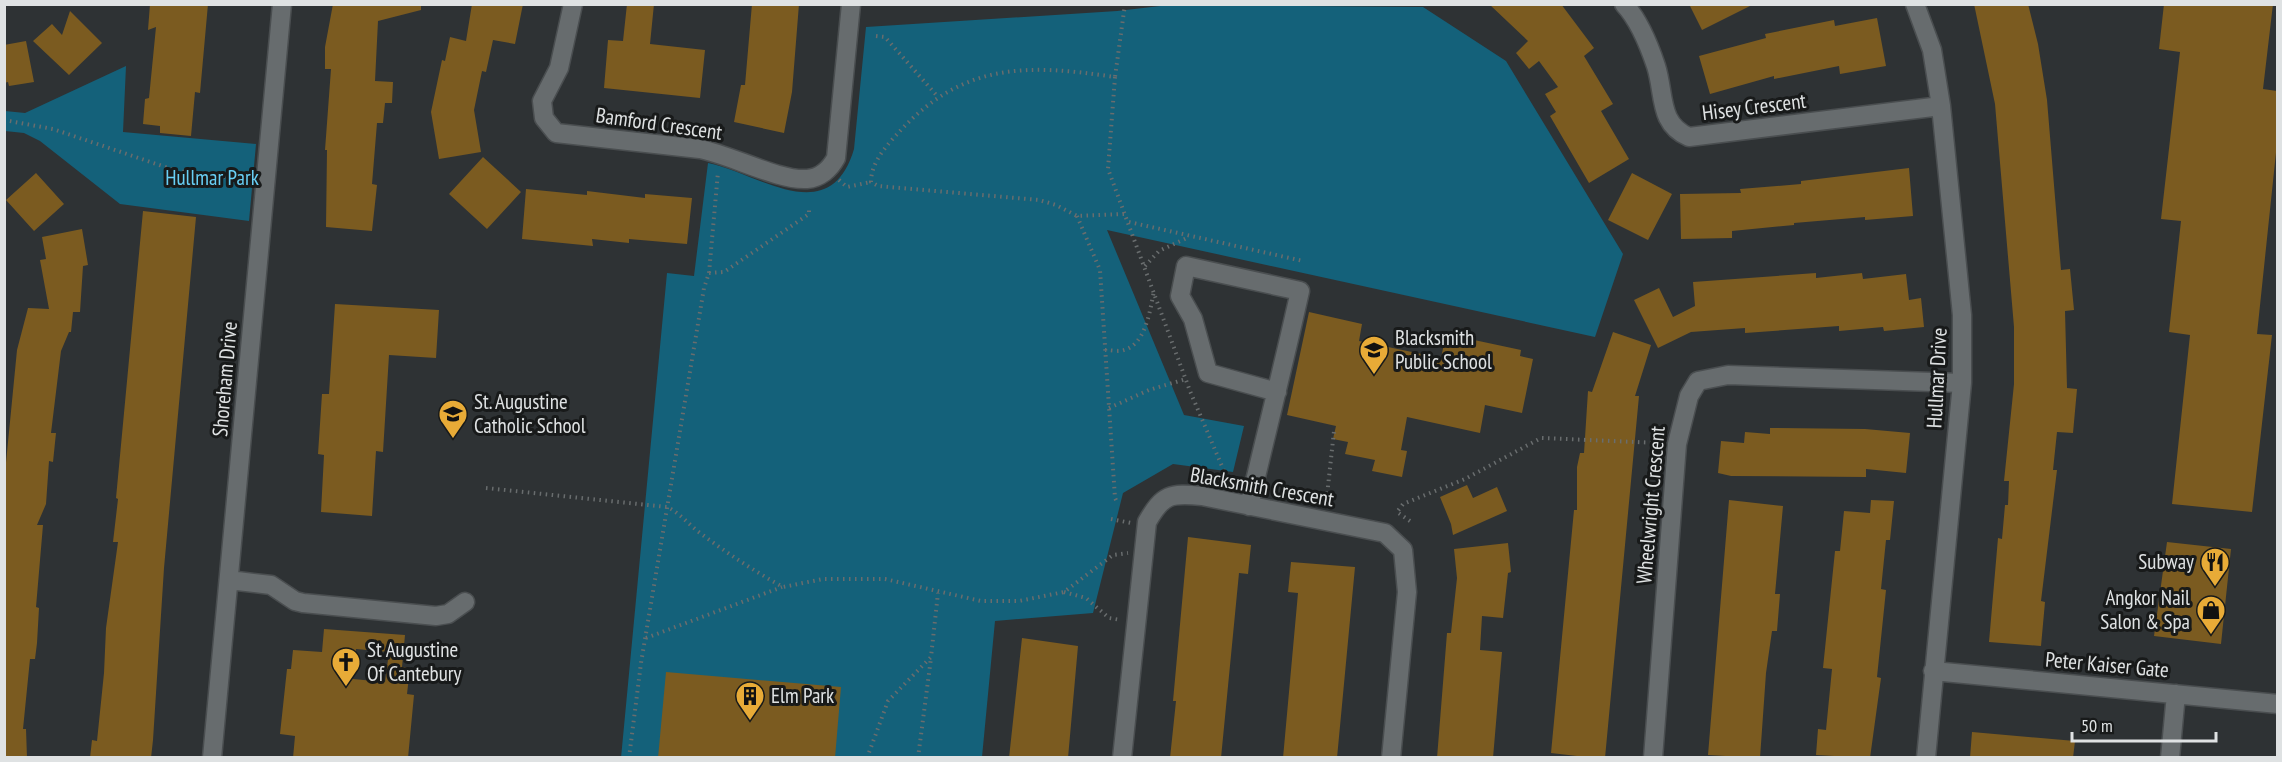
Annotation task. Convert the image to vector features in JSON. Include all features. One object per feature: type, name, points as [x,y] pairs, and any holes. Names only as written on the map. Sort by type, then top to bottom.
[{"type":"street","name":"Shoreham Drive","points":[[212,758],[282,4]]},
{"type":"street","name":"Bamford Crescent","points":[[573,4],[559,68],[542,101],[544,118],[556,133],[644,141],[723,153],[791,178],[809,179],[831,167]]},
{"type":"street","points":[[831,167],[836,158],[851,4]]},
{"type":"street","name":"Hisey Crescent","points":[[1624,4],[1632,13],[1656,67],[1666,118],[1678,133],[1689,137],[1941,106]]},
{"type":"street","name":"Hullmar Drive","points":[[1915,4],[1932,50],[1941,106],[1962,315],[1962,383],[1926,758]]},
{"type":"street","points":[[1242,504],[1277,392],[1300,291],[1186,266],[1180,296],[1193,319],[1208,373],[1277,392]]},
{"type":"street","name":"Wheelwright Crescent","points":[[1653,758],[1677,444],[1689,396],[1698,381],[1728,375],[1962,383]]},
{"type":"street","name":"Blacksmith Crescent","points":[[1122,758],[1147,522],[1158,502],[1174,494],[1242,504],[1385,533],[1403,550],[1407,592],[1391,758]]},
{"type":"street","points":[[229,580],[271,585],[295,601],[303,603],[436,616],[448,614],[465,602]]},
{"type":"street","name":"Peter Kaiser Gate","points":[[1933,671],[2277,704]]},
{"type":"street","points":[[2170,758],[2176,694]]},
{"type":"path","points":[[1125,4],[1114,77],[1108,169],[1186,379],[1242,504]]},
{"type":"path","points":[[876,36],[885,37],[938,98]]},
{"type":"path","points":[[871,182],[874,166],[892,140],[925,106],[975,80],[1017,70],[1048,68],[1114,77]]},
{"type":"path","points":[[4,120],[53,129],[177,171],[265,182]]},
{"type":"path","points":[[629,758],[667,507],[704,288],[709,273],[717,176],[723,153]]},
{"type":"path","points":[[831,167],[847,187],[871,182],[878,186],[1039,200],[1056,205],[1077,216],[1124,214]]},
{"type":"path","points":[[709,273],[724,273],[809,214],[809,207]]},
{"type":"path","points":[[1077,216],[1100,270],[1117,502]]},
{"type":"path","points":[[1128,221],[1303,261]]},
{"type":"path","points":[[1145,266],[1159,251],[1191,236]]},
{"type":"path","points":[[1105,350],[1123,351],[1136,344],[1148,321],[1155,291]]},
{"type":"path","points":[[1109,408],[1149,390],[1186,379]]},
{"type":"path","points":[[1324,521],[1334,431]]},
{"type":"path","points":[[1410,520],[1397,512],[1403,504],[1465,479],[1541,438],[1666,443]]},
{"type":"path","points":[[486,488],[667,507],[676,511],[690,526],[728,554],[783,587]]},
{"type":"path","points":[[1064,592],[1113,555],[1142,555]]},
{"type":"path","points":[[646,639],[783,587],[823,579],[868,578],[906,583],[938,593],[999,602],[1064,592],[1086,598],[1109,618],[1135,622]]},
{"type":"path","points":[[918,758],[938,593]]},
{"type":"path","points":[[867,758],[888,701],[931,657]]},
{"type":"green space","points":[[1169,5],[1423,7],[1506,61],[1623,254],[1595,337],[1107,230],[1184,415],[1244,426],[1233,472],[1173,464],[1123,493],[1093,613],[995,621],[982,757],[621,758],[667,273],[694,276],[708,163],[791,191],[810,192],[828,187],[843,174],[854,149],[866,27],[1117,11]]},
{"type":"green space","name":"Hullmar Park","points":[[126,66],[123,132],[256,144],[249,221],[120,204],[40,141],[24,133],[5,131],[5,111],[25,113]]},
{"type":"building","points":[[150,4],[208,4],[200,93],[195,92],[191,136],[160,133],[160,126],[143,124],[145,99],[149,98],[156,27],[148,30]]},
{"type":"building","points":[[333,4],[421,4],[421,10],[378,21],[375,81],[393,82],[392,103],[385,103],[383,123],[377,123],[372,184],[377,185],[372,231],[326,227],[327,150],[325,150],[331,69],[325,69],[325,47]]},
{"type":"building","points":[[472,4],[523,4],[515,44],[493,40],[486,72],[482,71],[474,110],[481,152],[439,159],[431,112],[442,60],[445,61],[450,37],[466,41]]},
{"type":"building","points":[[627,4],[654,4],[650,44],[705,50],[700,98],[604,88],[608,40],[623,41]]},
{"type":"building","points":[[752,4],[799,4],[792,92],[784,133],[734,122],[741,85],[745,85]]},
{"type":"building","points":[[1489,4],[1561,4],[1594,48],[1584,56],[1613,104],[1601,111],[1629,159],[1589,183],[1550,116],[1556,112],[1545,94],[1558,87],[1539,61],[1529,69],[1516,53],[1528,41]]},
{"type":"building","points":[[1689,4],[1754,4],[1702,30]]},
{"type":"building","points":[[1974,4],[2028,4],[2038,44],[2047,100],[2061,270],[2070,269],[2074,310],[2065,311],[2067,388],[2077,389],[2073,433],[2057,432],[2053,470],[2057,470],[2041,601],[2045,602],[2041,646],[1989,642],[1998,538],[2002,539],[2005,505],[2008,505],[2009,481],[2004,481],[2014,384],[2014,327],[1995,104]]},
{"type":"building","points":[[2164,4],[2273,4],[2263,89],[2277,91],[2277,143],[2257,334],[2272,335],[2252,512],[2172,504],[2190,335],[2169,332],[2181,221],[2161,219],[2180,52],[2159,49]]},
{"type":"building","points":[[70,11],[102,43],[69,75],[33,41],[52,24],[62,35]]},
{"type":"building","points":[[1877,18],[1886,66],[1840,74],[1839,66],[1774,79],[1774,76],[1710,94],[1699,56],[1766,38],[1765,34],[1834,20],[1835,26]]},
{"type":"building","points":[[26,41],[34,82],[9,86],[8,82],[4,83],[4,45]]},
{"type":"building","points":[[483,157],[521,192],[487,229],[449,194]]},
{"type":"building","points":[[1909,168],[1913,216],[1865,220],[1865,217],[1794,223],[1794,225],[1732,231],[1732,238],[1681,239],[1680,194],[1741,193],[1740,189],[1801,184],[1801,181]]},
{"type":"building","points":[[36,173],[64,204],[34,231],[6,200]]},
{"type":"building","points":[[1632,173],[1672,194],[1648,240],[1608,220]]},
{"type":"building","points":[[526,189],[587,195],[587,191],[645,198],[645,194],[692,198],[687,244],[629,239],[629,243],[592,239],[593,246],[522,239]]},
{"type":"building","points":[[143,211],[196,217],[164,568],[153,740],[151,758],[90,758],[92,740],[97,741],[106,628],[118,542],[113,542],[118,499],[116,498]]},
{"type":"building","points":[[82,229],[88,265],[83,266],[80,312],[73,312],[71,332],[61,351],[51,433],[56,433],[53,462],[49,461],[46,504],[37,525],[43,525],[36,607],[39,608],[37,643],[35,659],[30,659],[23,729],[26,729],[27,758],[4,758],[4,483],[17,350],[28,308],[49,309],[40,260],[46,259],[42,237]]},
{"type":"building","points":[[1816,273],[1816,278],[1862,273],[1863,279],[1906,274],[1909,300],[1921,298],[1924,327],[1884,331],[1883,327],[1839,331],[1839,326],[1745,333],[1745,328],[1691,332],[1658,348],[1634,300],[1659,288],[1673,317],[1695,306],[1693,282]]},
{"type":"building","points":[[335,304],[439,310],[436,358],[389,355],[383,452],[376,451],[372,516],[321,512],[324,455],[318,454],[322,394],[329,394]]},
{"type":"building","points":[[1309,312],[1362,324],[1359,341],[1441,358],[1446,334],[1521,350],[1520,356],[1533,359],[1522,413],[1485,405],[1480,433],[1407,417],[1401,450],[1407,451],[1402,477],[1372,471],[1375,460],[1345,454],[1348,442],[1333,439],[1336,426],[1287,415]]},
{"type":"building","points":[[1613,332],[1651,345],[1635,396],[1639,396],[1605,758],[1594,758],[1551,753],[1574,510],[1577,510],[1577,467],[1580,453],[1584,453],[1588,391],[1592,392]]},
{"type":"building","points":[[1770,428],[1865,429],[1910,433],[1906,473],[1866,469],[1866,477],[1731,476],[1718,473],[1721,441],[1744,443],[1745,432],[1770,434]]},
{"type":"building","points":[[1467,485],[1473,498],[1497,487],[1507,511],[1453,535],[1440,497]]},
{"type":"building","points":[[1729,500],[1783,506],[1775,594],[1780,594],[1777,631],[1772,631],[1766,673],[1760,758],[1708,755]]},
{"type":"building","points":[[1871,500],[1894,501],[1890,540],[1886,540],[1881,589],[1886,590],[1877,677],[1881,678],[1870,758],[1816,755],[1818,729],[1826,730],[1832,669],[1823,668],[1835,551],[1840,551],[1844,511],[1870,513]]},
{"type":"building","points":[[1188,537],[1251,545],[1248,574],[1239,573],[1221,758],[1170,758]]},
{"type":"building","points":[[2167,542],[2231,549],[2221,644],[2154,636]]},
{"type":"building","points":[[1508,543],[1511,572],[1508,573],[1503,618],[1482,616],[1480,650],[1502,652],[1493,758],[1437,758],[1447,633],[1451,633],[1457,578],[1454,549]]},
{"type":"building","points":[[1291,562],[1355,567],[1337,758],[1283,758],[1298,593],[1288,592]]},
{"type":"building","name":"St Augustine Of Cantebury","points":[[324,629],[405,635],[402,667],[410,668],[407,694],[414,695],[408,758],[293,758],[295,736],[280,734],[287,669],[291,669],[293,650],[322,652]],"holes":[[[356,649],[389,652],[385,682],[353,679]]]},
{"type":"building","points":[[1022,638],[1078,646],[1068,758],[1009,758]]},
{"type":"building","name":"Elm Park","points":[[666,672],[841,687],[835,758],[658,758]]},
{"type":"building","points":[[1972,732],[2075,741],[2073,758],[1970,758]]},
{"type":"place","name":"Blacksmith Public School","points":[[1374,376]]},
{"type":"place","name":"St. Augustine Catholic School","points":[[453,440]]},
{"type":"place","name":"Subway","points":[[2215,588]]},
{"type":"place","name":"Angkor Nail Salon & Spa","points":[[2211,636]]},
{"type":"place","name":"St Augustine Of Cantebury","points":[[346,688]]},
{"type":"place","name":"Elm Park","points":[[750,722]]}]
